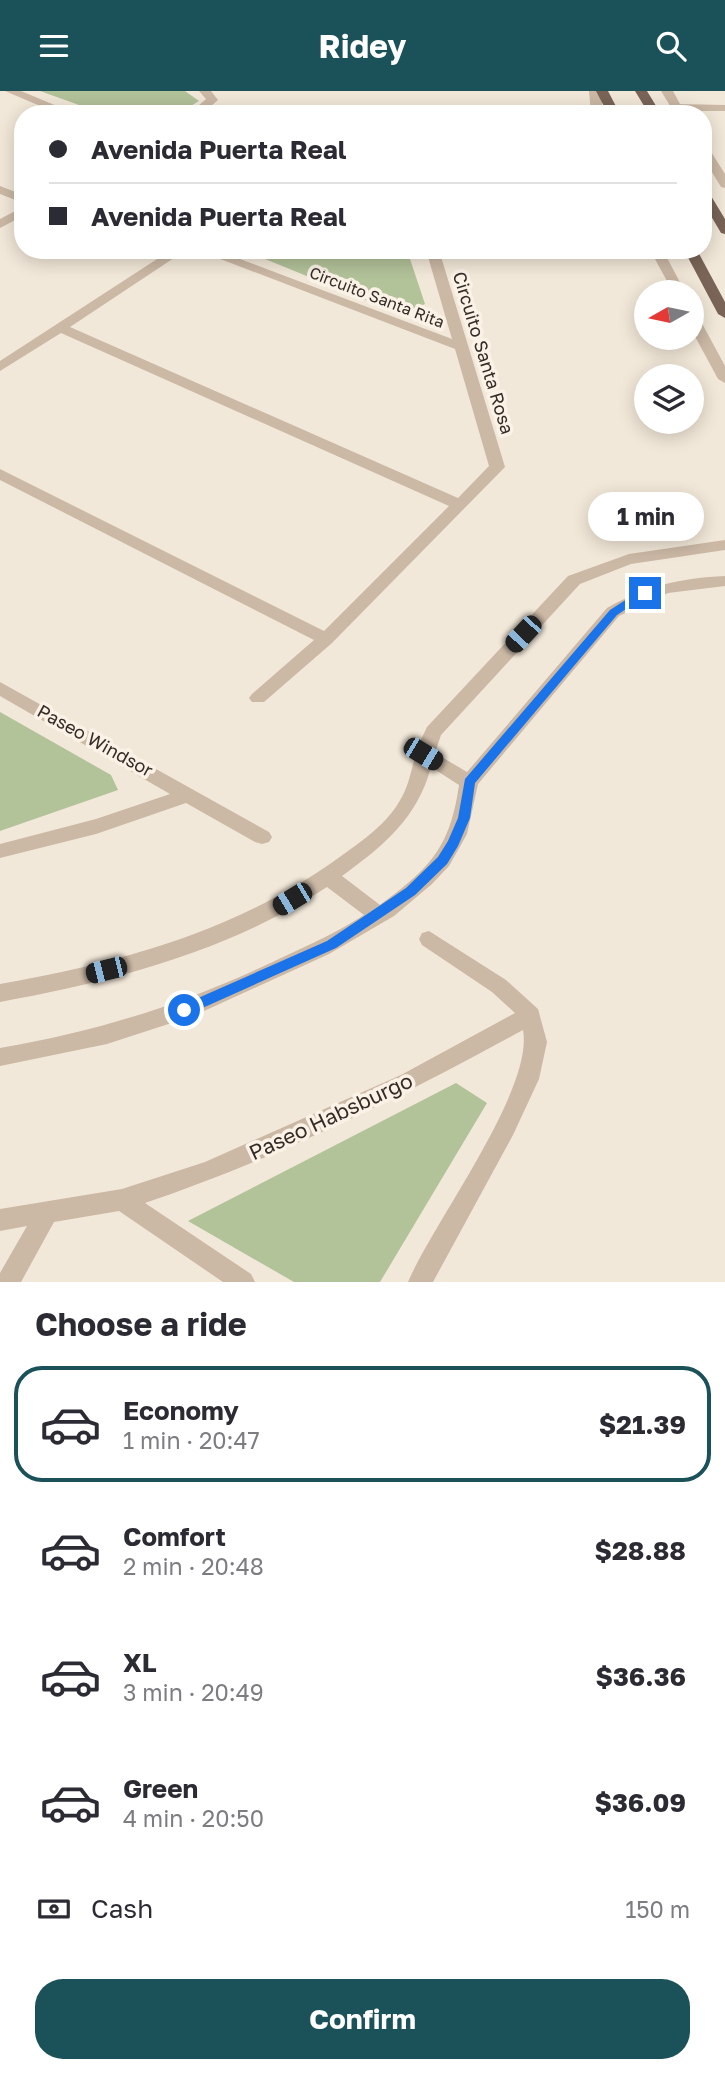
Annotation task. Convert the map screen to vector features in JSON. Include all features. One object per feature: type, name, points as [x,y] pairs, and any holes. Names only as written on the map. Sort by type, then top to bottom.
[{"type":"main road","points":[[712,208],[725,230]]},
{"type":"main road","points":[[695,259],[725,314]]},
{"type":"street","points":[[11,91],[47,105]]},
{"type":"street","points":[[205,91],[212,100],[206,105]]},
{"type":"street","points":[[712,162],[724,182]]},
{"type":"street","points":[[0,367],[166,259]]},
{"type":"street","name":"Circuito Santa Rita","points":[[227,259],[461,347]]},
{"type":"street","name":"Circuito Santa Rosa","points":[[435,259],[497,467],[461,505]]},
{"type":"street","points":[[661,259],[672,280]]},
{"type":"street","points":[[60,328],[461,505],[326,639],[258,698]]},
{"type":"street","points":[[704,340],[725,379]]},
{"type":"street","points":[[0,474],[326,639]]},
{"type":"street","points":[[0,993],[43,986],[128,965],[200,942],[273,911],[329,877],[390,828],[410,801],[420,773],[423,754],[433,731],[575,580],[603,566],[650,553],[725,545]]},
{"type":"street","points":[[0,1056],[54,1048],[133,1028],[210,1000],[331,945],[379,915],[442,861],[464,818],[469,782],[613,612],[645,593],[685,583],[725,581]]},
{"type":"street","name":"Paseo Windsor","points":[[0,688],[262,837]]},
{"type":"street","points":[[423,754],[469,782]]},
{"type":"street","points":[[0,851],[121,821],[190,795]]},
{"type":"street","points":[[329,877],[379,915]]},
{"type":"street","points":[[420,1282],[505,1128],[528,1079],[536,1042],[531,1015],[499,986],[429,939]]},
{"type":"street","name":"Paseo Habsburgo","points":[[0,1220],[121,1200],[209,1171],[322,1123],[409,1081],[531,1015]]},
{"type":"street","points":[[121,1200],[243,1282]]},
{"type":"street","points":[[8,1282],[47,1213]]},
{"type":"green space","points":[[40,91],[185,91],[199,101],[192,105],[79,105]]},
{"type":"green space","points":[[265,259],[410,259],[425,304],[407,311],[395,312]]},
{"type":"green space","points":[[0,712],[111,775],[118,790],[0,831]]},
{"type":"green space","points":[[456,1083],[487,1103],[380,1282],[294,1282],[188,1221]]},
{"type":"route","points":[[184,1010],[331,945],[379,915],[410,891],[442,861],[454,842],[464,818],[469,782],[613,612],[645,593]]}]
